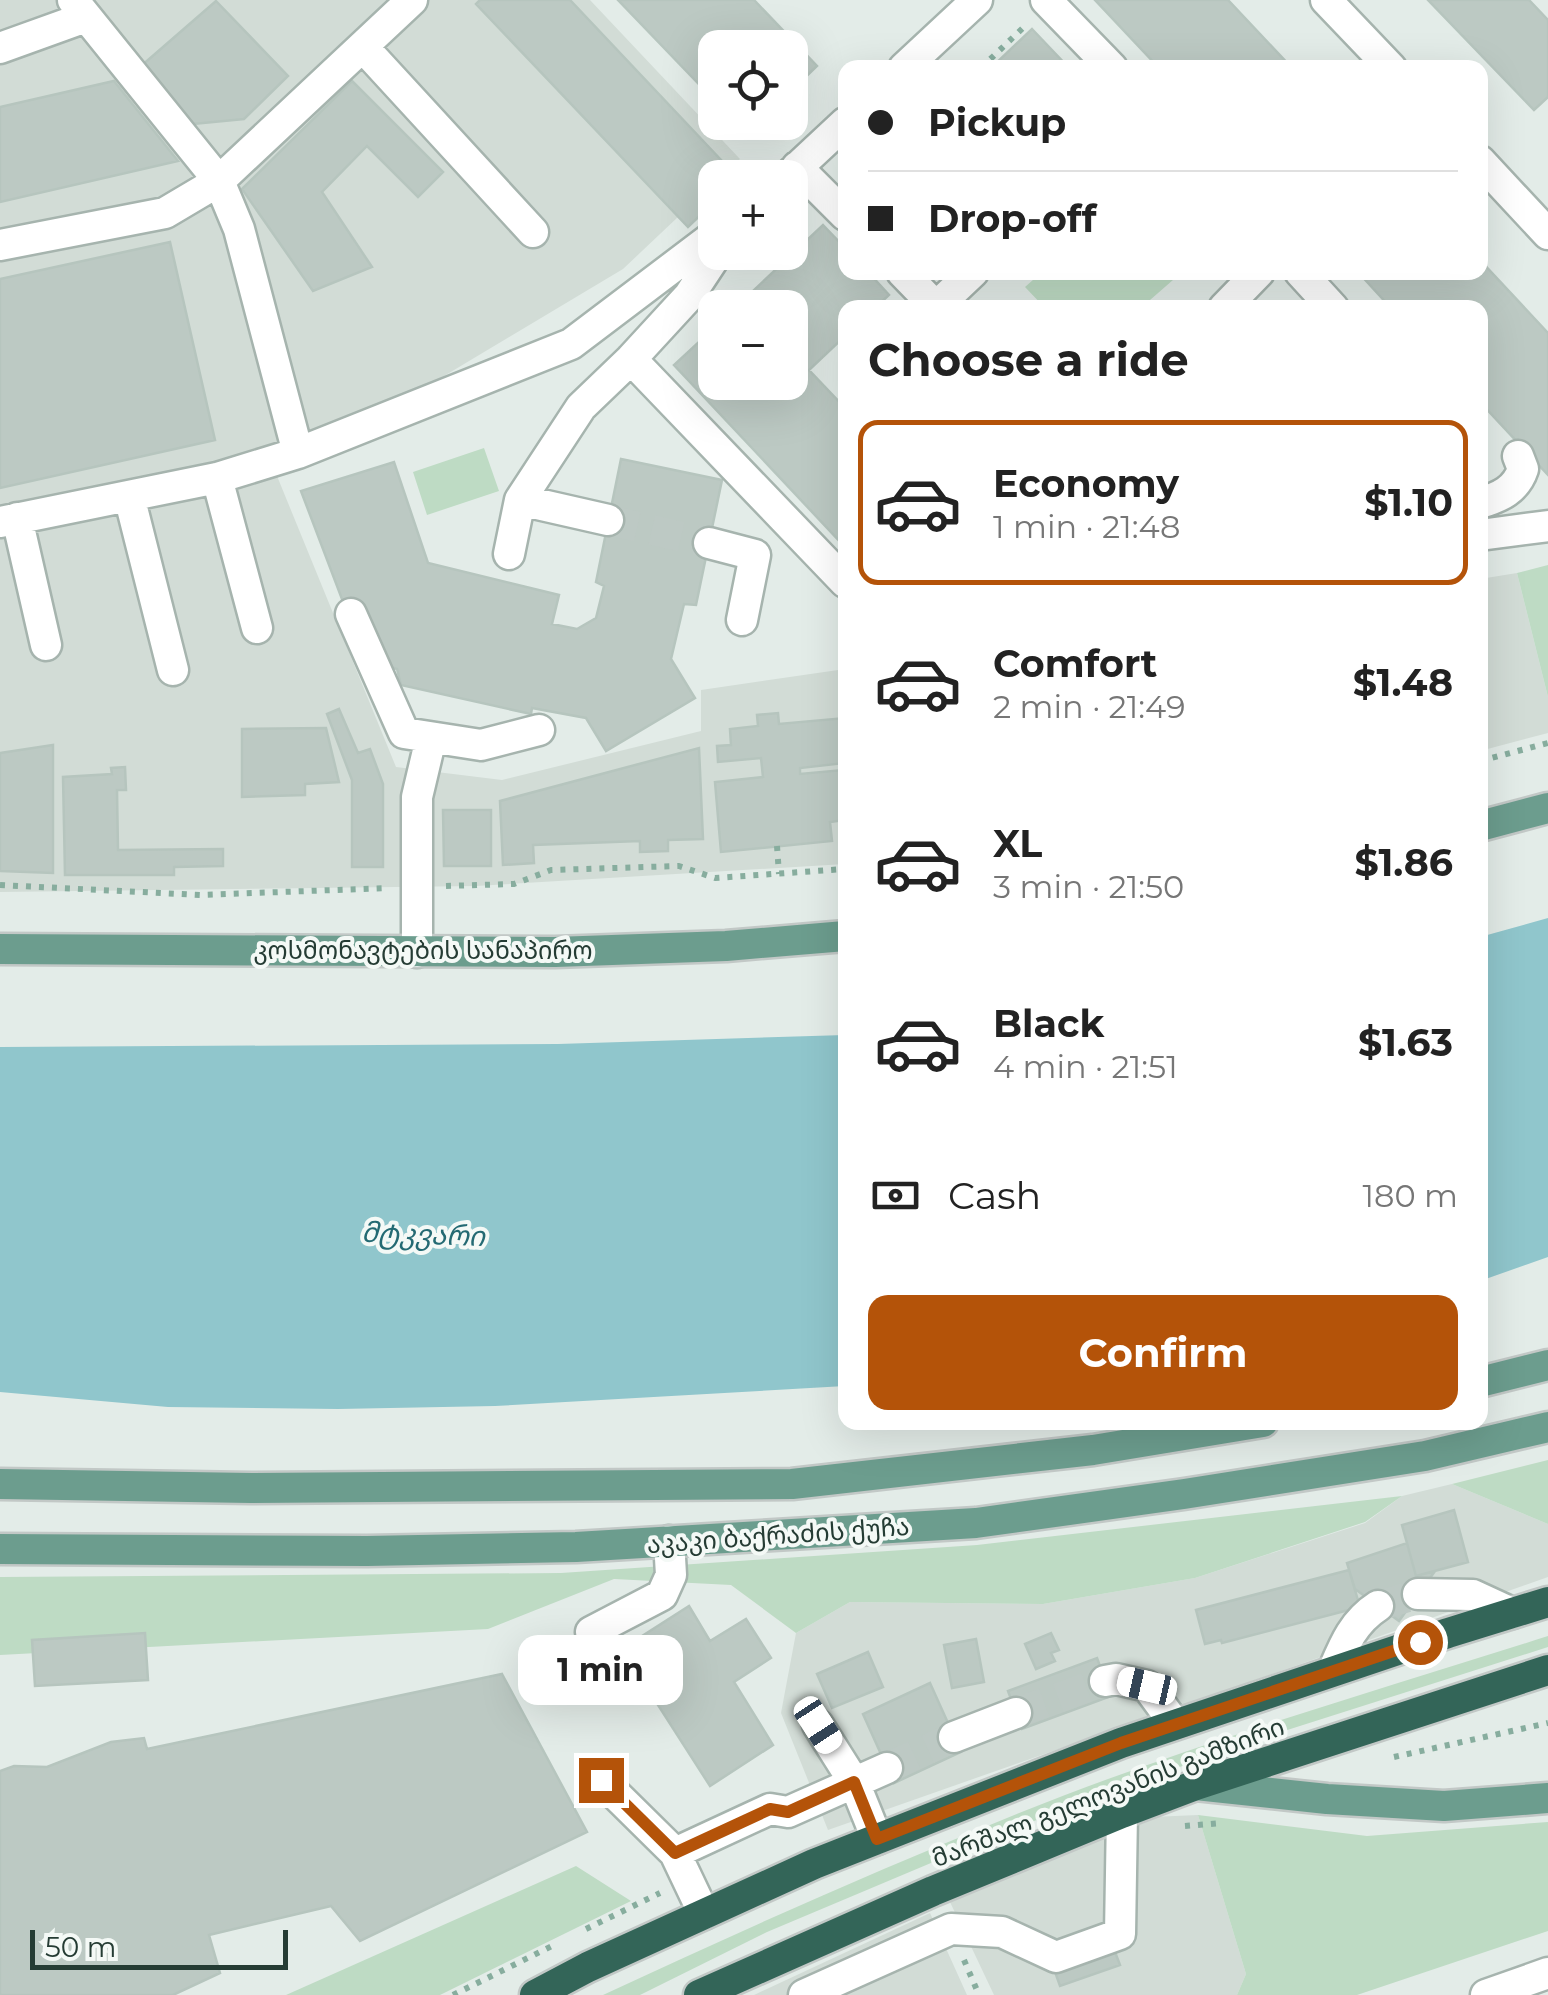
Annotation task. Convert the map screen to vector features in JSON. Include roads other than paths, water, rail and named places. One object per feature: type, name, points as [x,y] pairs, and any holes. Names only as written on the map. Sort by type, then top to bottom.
[{"type":"highway","name":"მარშალ გელოვანის გამზირი","points":[[535,1995],[814,1864],[1121,1743],[1548,1602]]},
{"type":"highway","name":"მარშალ გელოვანის გამზირი","points":[[699,1995],[732,1987],[933,1891],[1122,1813],[1548,1670]]},
{"type":"main road","points":[[1488,824],[1548,808]]},
{"type":"main road","name":"კოსმონავტების სანაპირო","points":[[0,948],[555,952],[707,947],[838,937]]},
{"type":"main road","points":[[1488,1380],[1548,1365]]},
{"type":"main road","name":"აკაკი ბაქრაძის ქუჩა","points":[[0,1549],[366,1551],[576,1547],[976,1523],[1426,1456],[1548,1426]]},
{"type":"main road","name":"აკაკი ბაქრაძის ქუჩა","points":[[0,1484],[250,1488],[792,1484],[1093,1450],[1215,1430]]},
{"type":"main road","points":[[1196,1785],[1444,1806],[1548,1798]]},
{"type":"street","points":[[0,244],[165,213],[219,181],[412,0]]},
{"type":"street","points":[[913,60],[977,0]]},
{"type":"street","points":[[1326,0],[1383,60]]},
{"type":"street","points":[[0,48],[79,8],[219,181],[239,229],[298,454]]},
{"type":"street","points":[[1041,8],[1103,60]]},
{"type":"street","points":[[363,47],[533,232]]},
{"type":"street","points":[[804,160],[838,129]]},
{"type":"street","points":[[1488,170],[1548,234]]},
{"type":"street","points":[[808,186],[838,209]]},
{"type":"street","points":[[46,644],[8,520],[217,478],[298,454],[571,344],[698,248]]},
{"type":"street","points":[[509,554],[520,500],[580,407],[690,296],[707,270]]},
{"type":"street","points":[[910,280],[930,300]]},
{"type":"street","points":[[944,300],[965,280]]},
{"type":"street","points":[[1232,300],[1250,280]]},
{"type":"street","points":[[1307,280],[1326,300]]},
{"type":"street","points":[[631,359],[838,575]]},
{"type":"street","points":[[1488,500],[1509,491],[1520,480],[1523,469],[1518,456]]},
{"type":"street","points":[[217,478],[258,628]]},
{"type":"street","points":[[129,496],[173,670]]},
{"type":"street","points":[[520,500],[608,520]]},
{"type":"street","points":[[1488,533],[1548,526]]},
{"type":"street","points":[[709,543],[755,555],[742,620]]},
{"type":"street","points":[[352,614],[404,733],[480,745],[540,730]]},
{"type":"street","points":[[417,952],[417,798],[431,738]]},
{"type":"street","points":[[590,1632],[662,1595],[670,1575],[669,1542]]},
{"type":"street","points":[[1418,1594],[1474,1595],[1512,1613]]},
{"type":"street","points":[[1333,1671],[1358,1621],[1378,1606]]},
{"type":"street","points":[[1105,1681],[1116,1679],[1147,1686],[1176,1724]]},
{"type":"street","points":[[954,1738],[1016,1713]]},
{"type":"street","points":[[818,1725],[854,1782],[877,1839]]},
{"type":"street","points":[[675,1853],[770,1809],[788,1812],[887,1768]]},
{"type":"street","points":[[601,1780],[675,1853],[704,1914]]},
{"type":"street","points":[[804,1995],[951,1928],[1002,1932],[1056,1957],[1120,1934],[1122,1813]]},
{"type":"street","points":[[1500,1992],[1548,1972]]},
{"type":"water","points":[[1548,918],[1548,1257],[1488,1278],[1488,935]]},
{"type":"water","name":"მტკვარი","points":[[838,1035],[838,1386],[495,1406],[338,1409],[168,1407],[0,1392],[0,1047],[558,1044]]},
{"type":"tunnel","points":[[608,520],[709,543]]},
{"type":"tunnel","points":[[1378,1606],[1418,1594]]},
{"type":"tunnel","points":[[1016,1713],[1105,1681]]},
{"type":"tunnel","points":[[887,1768],[954,1737]]}]
